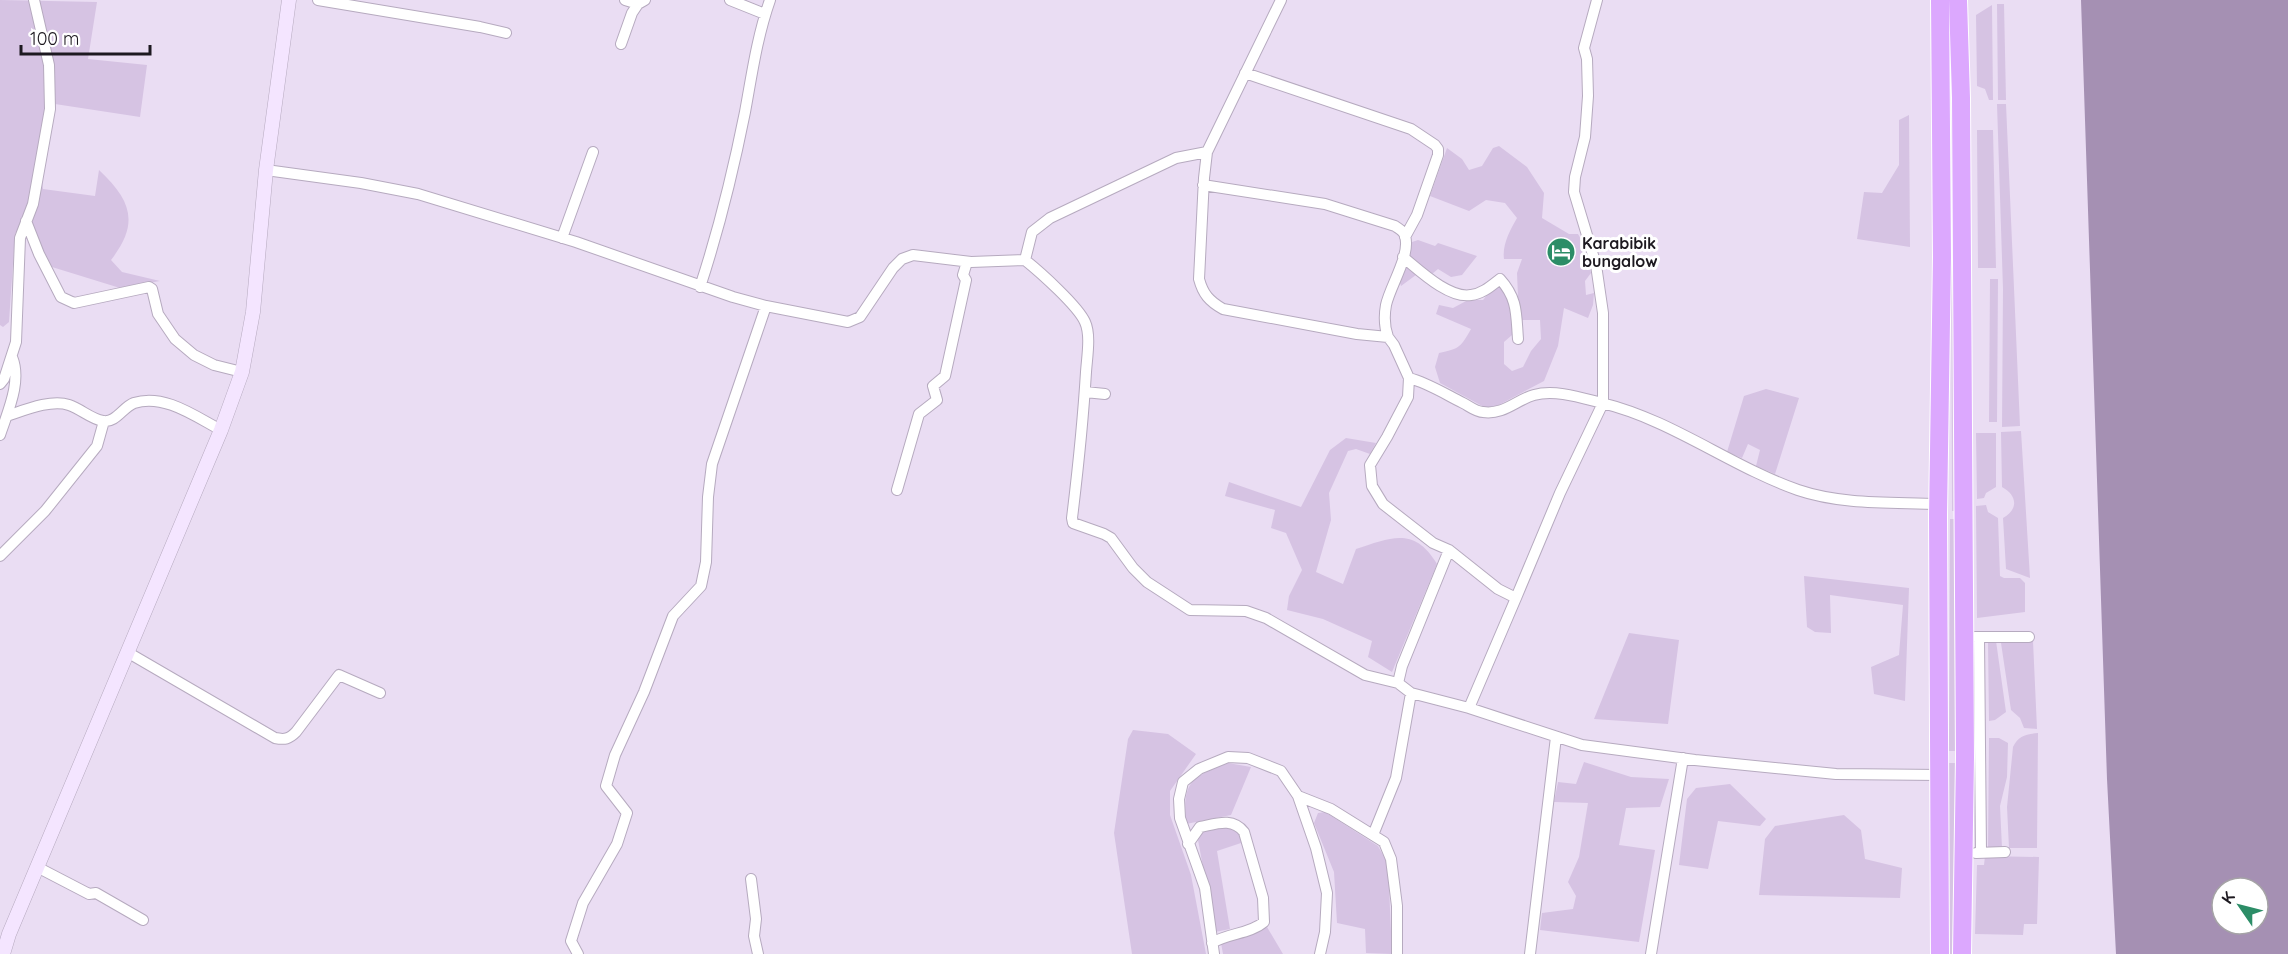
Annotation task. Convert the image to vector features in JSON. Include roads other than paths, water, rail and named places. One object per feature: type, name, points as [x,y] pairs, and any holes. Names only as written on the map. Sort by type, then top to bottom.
[{"type":"highway","points":[[1940,0],[1942,257],[1938,504],[1940,954]]},
{"type":"highway","points":[[1958,0],[1972,637],[1972,853],[1962,954]]},
{"type":"street","points":[[0,384],[4,379],[16,342],[20,238],[35,194],[50,109],[49,65],[34,0]]},
{"type":"street","points":[[3,954],[4,933],[37,867],[221,430],[242,372],[253,312],[266,170],[289,0]]},
{"type":"street","points":[[318,0],[506,33]]},
{"type":"street","points":[[625,0],[642,2]]},
{"type":"street","points":[[730,0],[765,14]]},
{"type":"street","points":[[700,286],[718,233],[734,168],[765,14],[770,0]]},
{"type":"street","points":[[1281,0],[1207,152],[1203,185],[1199,279],[1202,292],[1210,301],[1223,309],[1357,334],[1388,337]]},
{"type":"street","points":[[1469,708],[1560,493],[1604,403],[1603,313],[1589,237],[1581,220],[1574,192],[1575,177],[1585,137],[1588,96],[1587,59],[1584,48],[1597,0]]},
{"type":"street","points":[[621,44],[632,13],[642,2]]},
{"type":"street","points":[[1245,73],[1411,129],[1436,145],[1438,155],[1417,215],[1405,237],[1402,257],[1384,315],[1388,337],[1409,378],[1408,397],[1370,465],[1372,486],[1383,504],[1433,543],[1449,550],[1498,589],[1516,598]]},
{"type":"street","points":[[562,238],[593,152]]},
{"type":"street","points":[[1025,260],[1032,232],[1050,218],[1176,158],[1207,152]]},
{"type":"street","points":[[266,170],[361,183],[418,195],[562,238],[700,286],[766,306],[848,322],[860,317],[902,259],[913,255],[967,262],[1025,260],[1080,312],[1087,324],[1082,436],[1073,523],[1111,538],[1133,568],[1147,582],[1190,610],[1246,611],[1266,618],[1365,675],[1398,683],[1412,693],[1469,708],[1582,745],[1836,774],[1940,775]]},
{"type":"street","points":[[1203,185],[1325,204],[1395,226],[1402,231],[1405,237]]},
{"type":"street","points":[[26,221],[39,254],[61,297],[74,303],[149,287],[152,289],[158,315],[175,339],[194,355],[214,365],[242,372]]},
{"type":"street","points":[[1402,257],[1453,293],[1470,296],[1482,292],[1500,279],[1510,290],[1515,303],[1518,339]]},
{"type":"street","points":[[897,490],[919,414],[937,400],[933,386],[945,376],[966,280],[963,274],[967,262]]},
{"type":"street","points":[[578,954],[571,941],[583,903],[617,844],[627,813],[606,786],[615,755],[644,692],[673,616],[701,586],[706,561],[708,497],[712,464],[766,306]]},
{"type":"street","points":[[0,435],[7,416],[17,369],[12,357]]},
{"type":"street","points":[[1409,378],[1422,381],[1480,412],[1502,411],[1534,395],[1549,393],[1604,403],[1670,428],[1748,469],[1798,490],[1829,499],[1938,504]]},
{"type":"street","points":[[1085,392],[1105,394]]},
{"type":"street","points":[[7,416],[58,402],[71,405],[104,422],[134,403],[157,402],[174,406],[221,430]]},
{"type":"street","points":[[0,556],[45,511],[97,446],[104,422]]},
{"type":"street","points":[[1398,683],[1402,666],[1449,550]]},
{"type":"street","points":[[1972,637],[2029,637]]},
{"type":"street","points":[[127,652],[275,738],[284,740],[291,738],[339,675],[380,693]]},
{"type":"street","points":[[1373,835],[1396,778],[1412,693]]},
{"type":"street","points":[[1530,954],[1556,737]]},
{"type":"street","points":[[1213,949],[1205,888],[1180,818],[1179,800],[1183,782],[1199,769],[1228,757],[1248,758],[1281,771],[1298,796],[1316,848],[1327,893],[1325,932],[1320,954]]},
{"type":"street","points":[[1651,954],[1683,758]]},
{"type":"street","points":[[1298,796],[1331,809],[1384,842],[1391,859],[1396,906],[1397,954]]},
{"type":"street","points":[[1188,844],[1200,827],[1230,822],[1239,825],[1244,832],[1263,898],[1264,922],[1257,928],[1224,936],[1213,949]]},
{"type":"street","points":[[1972,853],[2005,852]]},
{"type":"street","points":[[37,867],[89,894],[96,893],[143,920]]},
{"type":"street","points":[[751,879],[756,919],[754,936],[758,954]]},
{"type":"place","name":"Karabibik bungalow","points":[[1561,252]]}]
